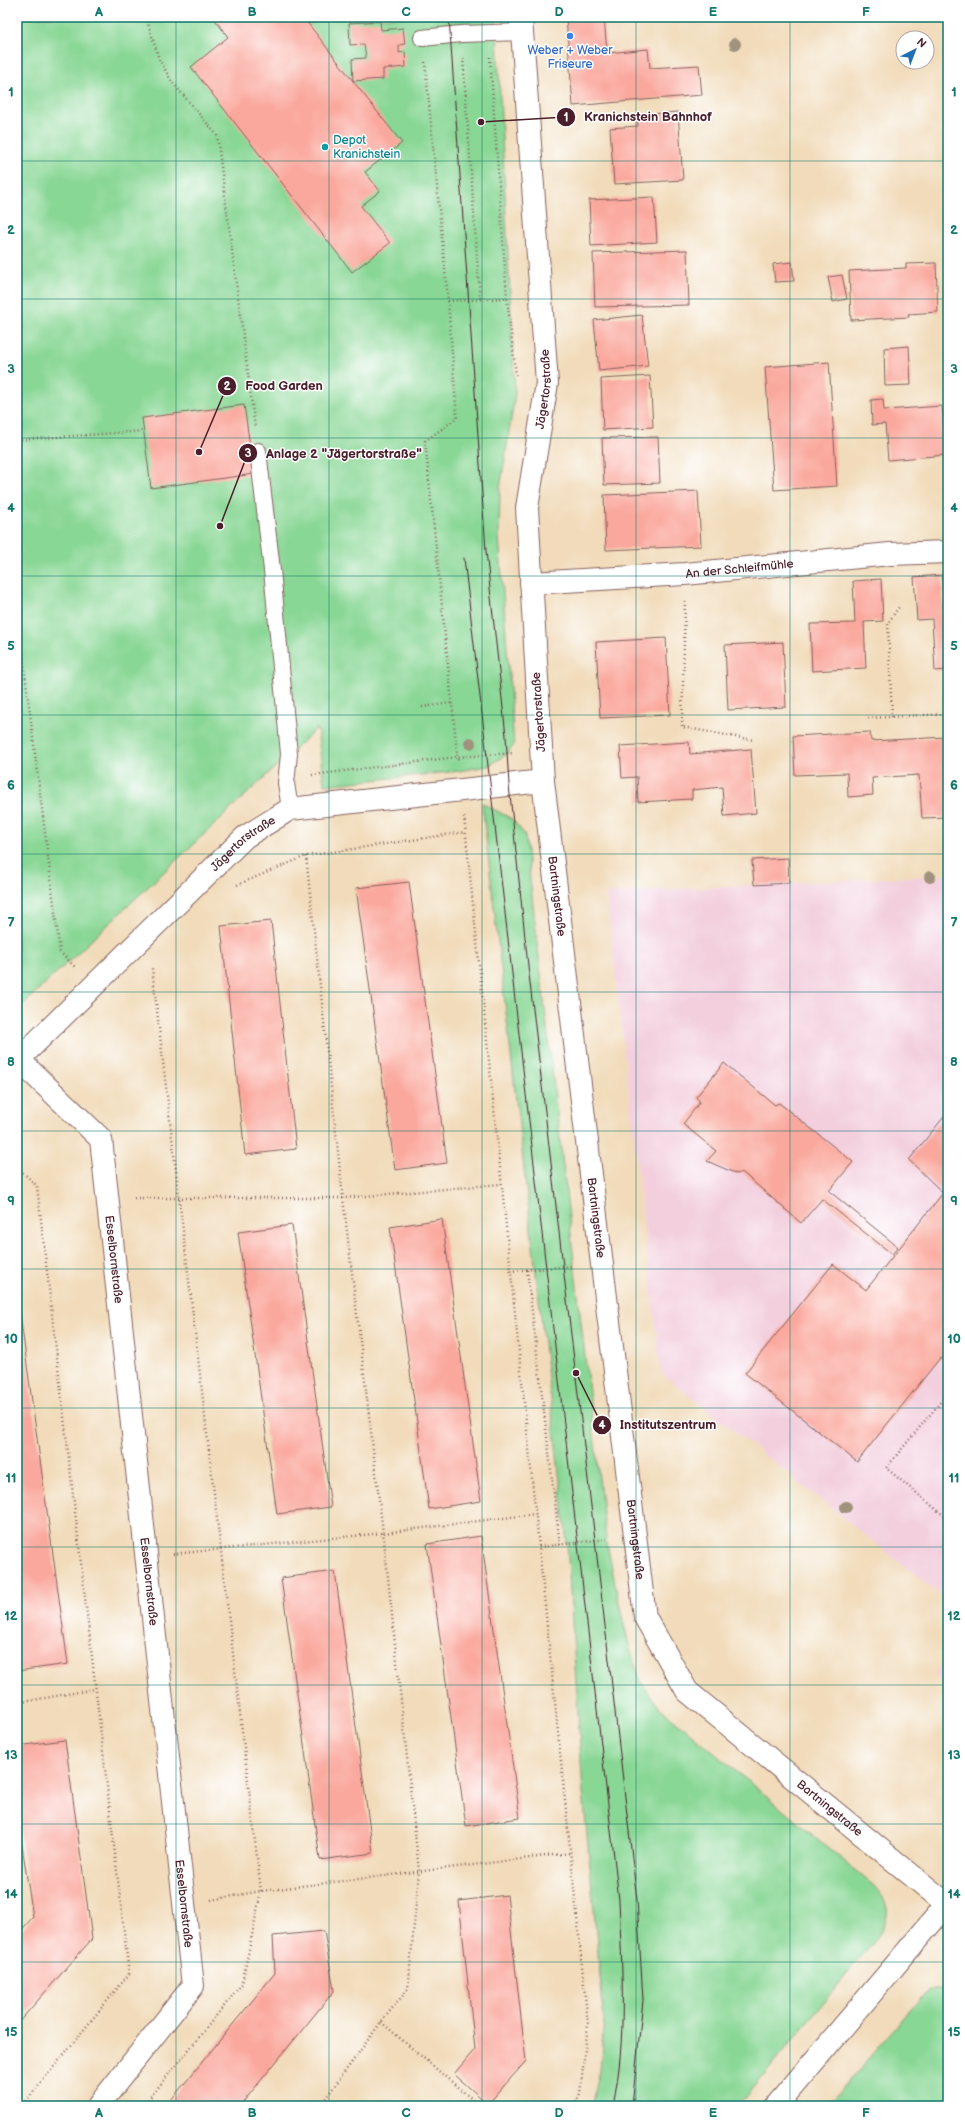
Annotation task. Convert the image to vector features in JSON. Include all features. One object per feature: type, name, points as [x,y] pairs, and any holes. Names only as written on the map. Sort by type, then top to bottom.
[{"type":"street","name":"Jägertorstraße","points":[[18,1060],[245,837],[290,808],[543,781],[530,583],[527,508],[547,383],[522,25]]},
{"type":"street","name":"An der Schleifmühle","points":[[530,583],[685,574],[890,554],[948,552]]},
{"type":"street","name":"Bartningstraße","points":[[543,781],[645,1617],[687,1691],[948,1905],[776,2106]]},
{"type":"street","name":"Esselbornstraße","points":[[18,1060],[101,1139],[193,1986],[98,2106]]},
{"type":"lane","points":[[422,38],[522,25]]},
{"type":"lane","points":[[258,451],[272,570],[289,754],[286,783],[290,808]]},
{"type":"path","points":[[146,17],[159,59],[172,82],[217,135],[258,451]]},
{"type":"path","points":[[308,23],[339,17]]},
{"type":"path","points":[[422,38],[448,301],[457,418],[425,441],[588,2024],[580,2094],[574,2106]]},
{"type":"path","points":[[462,50],[480,299]]},
{"type":"path","points":[[490,55],[507,298]]},
{"type":"path","points":[[17,440],[143,431]]},
{"type":"path","points":[[685,574],[682,727],[753,740]]},
{"type":"path","points":[[892,716],[888,623],[899,607]]},
{"type":"path","points":[[17,610],[60,952],[93,985]]},
{"type":"path","points":[[422,707],[452,703]]},
{"type":"path","points":[[868,718],[945,714]]},
{"type":"path","points":[[286,783],[304,776],[457,757]]},
{"type":"path","points":[[235,886],[306,856],[465,832]]},
{"type":"path","points":[[306,856],[343,1198],[383,1533],[419,1871],[408,1989],[381,2022],[320,2106]]},
{"type":"path","points":[[143,2106],[242,1984],[262,1892],[151,965],[146,970]]},
{"type":"path","points":[[17,1168],[37,1186],[129,1974],[22,2106]]},
{"type":"path","points":[[108,1199],[179,1197],[343,1198],[501,1184]]},
{"type":"path","points":[[510,1271],[577,1265]]},
{"type":"path","points":[[527,1270],[560,1544]]},
{"type":"path","points":[[948,1393],[886,1468],[948,1519]]},
{"type":"path","points":[[146,1556],[383,1533],[535,1514]]},
{"type":"path","points":[[539,1547],[611,1539]]},
{"type":"path","points":[[17,1703],[95,1689]]},
{"type":"path","points":[[185,1904],[262,1892],[570,1852]]},
{"type":"path","points":[[381,2022],[480,2106]]},
{"type":"shaded area","points":[[948,875],[948,1601],[661,1373],[606,893]]},
{"type":"shaded area","points":[[948,1653],[948,1690],[935,1674]]},
{"type":"green space","points":[[17,17],[496,17],[515,394],[500,489],[499,536],[514,745],[507,754],[488,766],[459,771],[324,785],[317,728],[17,1010]]},
{"type":"green space","points":[[482,803],[512,819],[525,835],[606,1539],[629,1646],[641,1682],[659,1707],[874,1886],[884,1899],[887,1910],[885,1922],[878,1936],[739,2106],[591,2106],[600,2071],[604,2019],[583,1792],[567,1543]]},
{"type":"green space","points":[[939,1989],[948,1989],[948,2106],[827,2106],[919,2000],[928,1992]]},
{"type":"building","name":"Depot Kranichstein","points":[[213,17],[303,17],[402,143],[365,172],[380,191],[361,206],[390,243],[352,272],[191,67],[228,37]]},
{"type":"building","points":[[566,17],[604,17],[607,53],[648,49],[650,68],[699,65],[702,95],[573,106]]},
{"type":"building","points":[[380,21],[381,30],[403,28],[405,44],[399,45],[399,53],[405,52],[406,67],[383,69],[383,79],[353,81],[352,59],[366,58],[364,44],[350,45],[349,23]]},
{"type":"building","points":[[678,112],[683,180],[614,184],[610,128],[638,126],[637,115]]},
{"type":"building","points":[[654,197],[657,242],[591,246],[589,200]]},
{"type":"building","points":[[687,250],[689,305],[595,307],[593,253]]},
{"type":"building","points":[[792,262],[794,281],[775,282],[773,264]]},
{"type":"building","points":[[936,263],[938,312],[908,314],[909,317],[851,320],[849,271],[906,268],[906,264]]},
{"type":"building","points":[[842,275],[847,299],[833,302],[828,277]]},
{"type":"building","points":[[642,315],[648,366],[599,371],[594,320]]},
{"type":"building","points":[[909,346],[911,385],[885,386],[884,348]]},
{"type":"building","points":[[829,362],[837,486],[774,490],[765,367]]},
{"type":"building","points":[[650,376],[653,427],[603,430],[601,379]]},
{"type":"building","points":[[883,399],[884,410],[942,406],[946,455],[888,460],[885,424],[872,425],[871,400]]},
{"type":"building","points":[[244,405],[254,474],[151,488],[142,418]]},
{"type":"building","points":[[658,437],[660,483],[604,485],[602,438]]},
{"type":"building","points":[[698,491],[701,546],[606,550],[604,495]]},
{"type":"building","points":[[942,575],[944,619],[948,618],[948,670],[935,671],[932,619],[917,620],[914,577]]},
{"type":"building","points":[[881,579],[883,621],[864,622],[866,668],[812,671],[810,624],[855,623],[853,581]]},
{"type":"building","points":[[666,638],[670,715],[600,718],[596,642]]},
{"type":"building","points":[[783,642],[786,707],[728,710],[725,645]]},
{"type":"building","points":[[870,732],[871,741],[946,737],[946,746],[948,746],[948,817],[922,818],[919,775],[872,778],[873,795],[848,797],[847,773],[795,775],[793,736]]},
{"type":"building","points":[[689,742],[690,754],[751,749],[756,813],[724,816],[722,787],[692,790],[692,799],[638,802],[637,777],[622,778],[620,746]]},
{"type":"building","points":[[788,858],[789,883],[754,885],[752,860]]},
{"type":"building","points":[[409,882],[447,1163],[395,1170],[356,888]]},
{"type":"building","points":[[271,921],[296,1149],[245,1155],[221,926]]},
{"type":"building","points":[[724,1063],[775,1105],[779,1103],[853,1162],[829,1191],[898,1247],[892,1254],[822,1199],[801,1223],[742,1172],[737,1174],[707,1161],[716,1151],[683,1124],[700,1102],[696,1097]]},
{"type":"building","points":[[948,1112],[948,1364],[940,1358],[857,1462],[745,1373],[833,1264],[866,1290],[943,1193],[909,1160]]},
{"type":"building","points":[[442,1219],[481,1501],[429,1509],[390,1227]]},
{"type":"building","points":[[292,1225],[331,1507],[277,1514],[238,1232]]},
{"type":"building","points":[[17,1292],[68,1664],[17,1671]]},
{"type":"building","points":[[481,1536],[520,1818],[466,1826],[427,1544]]},
{"type":"building","points":[[335,1571],[373,1853],[320,1860],[281,1578]]},
{"type":"building","points":[[65,1740],[92,1939],[17,2024],[17,1935],[33,1917],[17,1813],[17,1746]]},
{"type":"building","points":[[507,1895],[526,2061],[488,2104],[454,2074],[475,2049],[459,1901]]},
{"type":"building","points":[[324,1931],[334,1991],[240,2106],[166,2106],[275,1973],[273,1936]]},
{"type":"tram line","points":[[449,17],[486,551],[506,736],[509,785],[528,966],[637,1900],[643,2000],[632,2106]]},
{"type":"tram line","points":[[464,558],[619,1900],[622,2029],[613,2106]]},
{"type":"place","name":"Weber + Weber Friseure","points":[[570,36]]},
{"type":"place","name":"Kranichstein Bahnhof","points":[[481,122]]},
{"type":"place","name":"Depot Kranichstein","points":[[325,147]]},
{"type":"place","name":"Food Garden","points":[[199,452]]},
{"type":"place","name":"Anlage 2 \"Jägertorstraße\"","points":[[220,526]]},
{"type":"place","name":"Institutszentrum","points":[[576,1373]]}]
